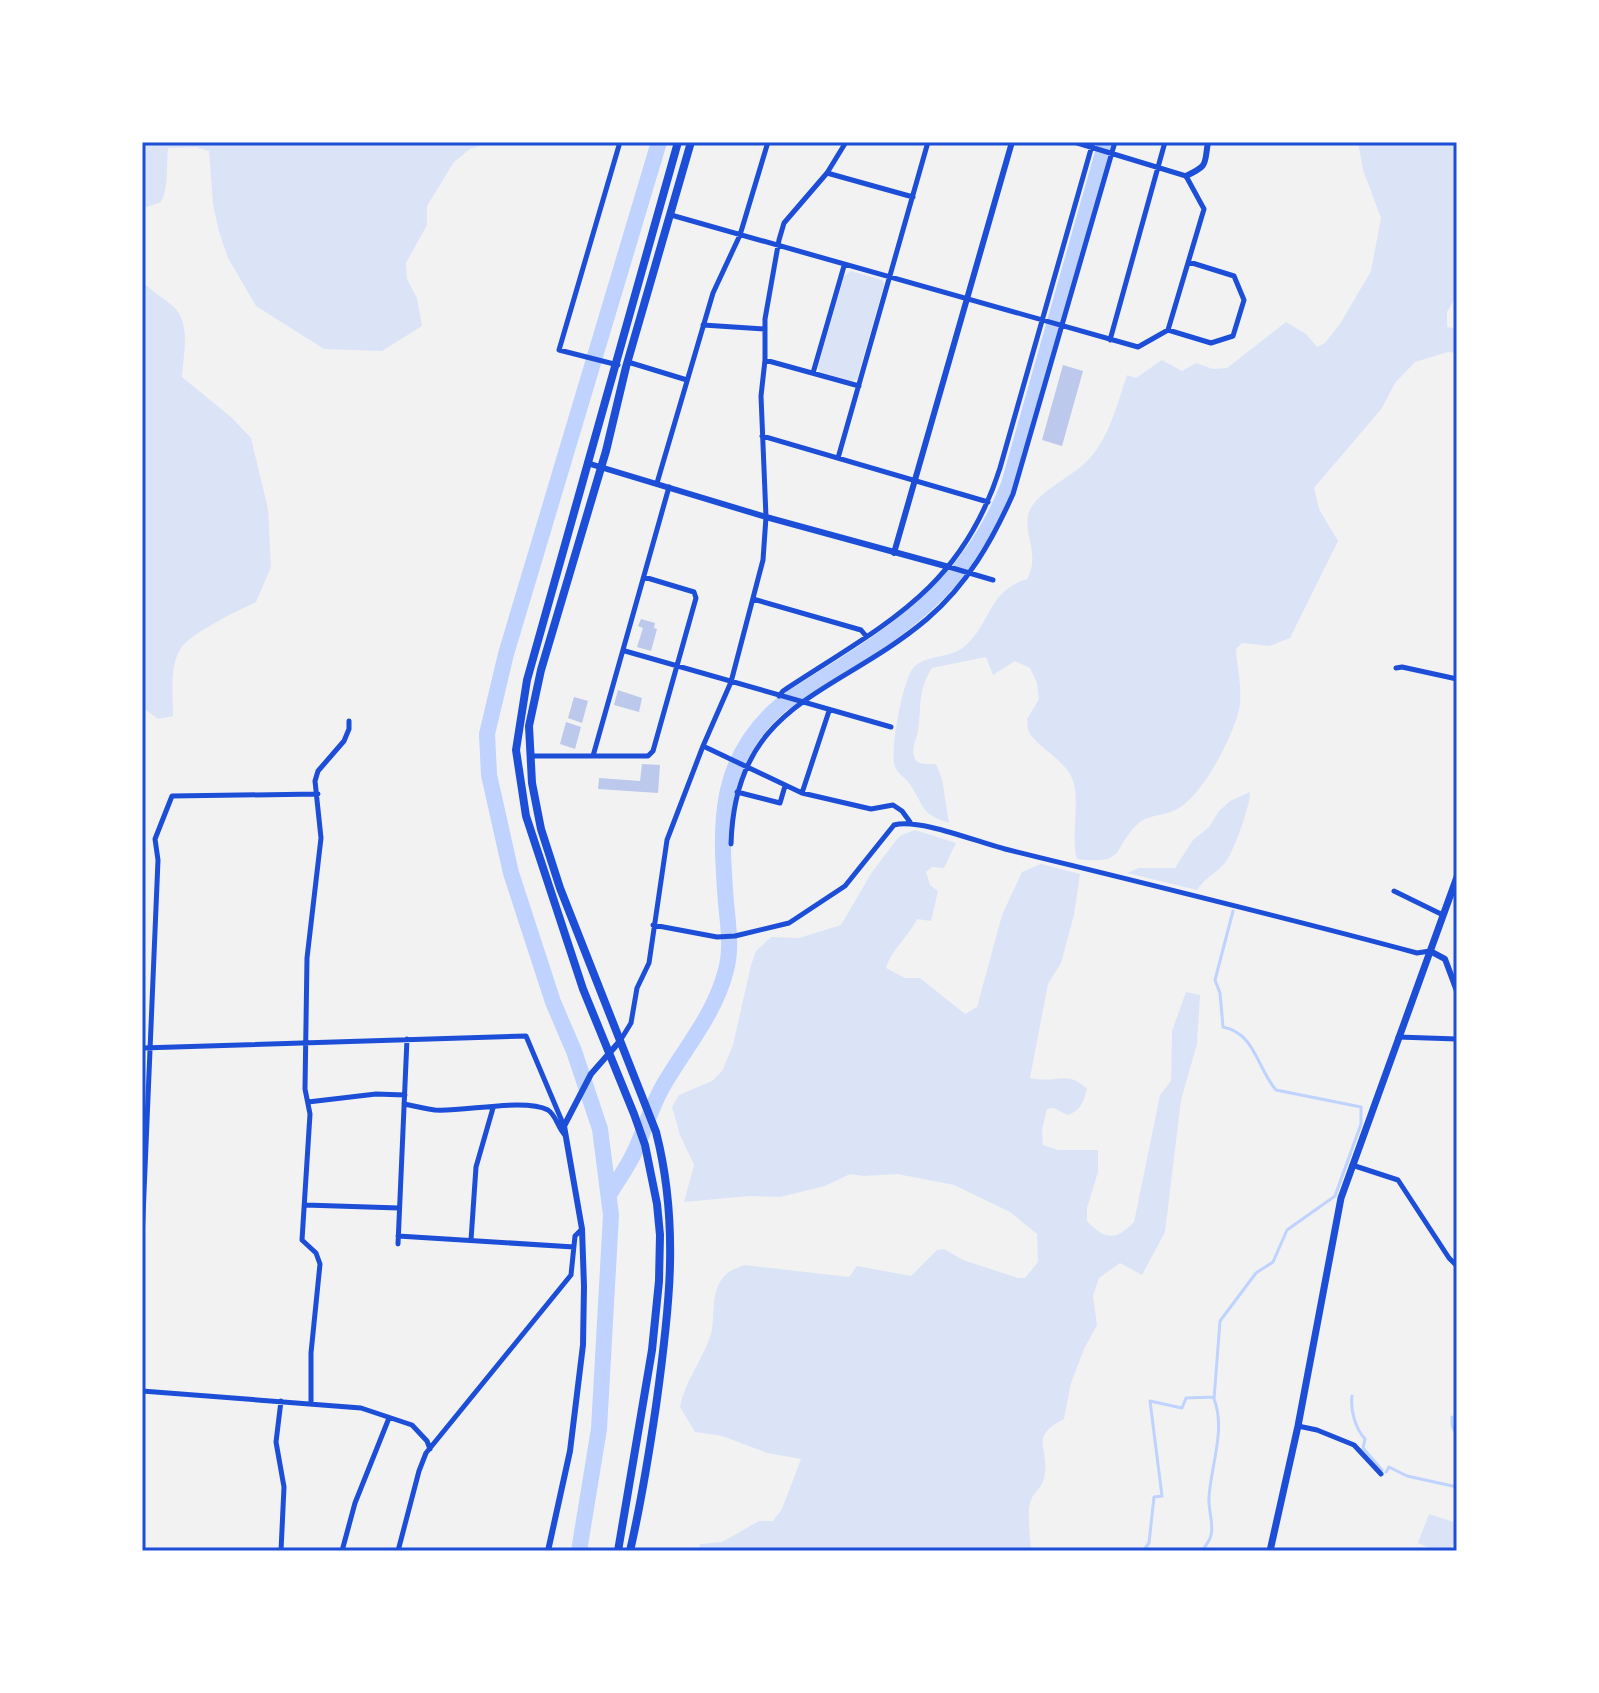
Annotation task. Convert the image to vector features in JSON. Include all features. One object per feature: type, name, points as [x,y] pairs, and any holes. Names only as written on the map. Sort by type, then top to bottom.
[{"type":"highway","points":[[618,1551],[650,1365],[659,1281],[660,1235],[651,1170],[634,1114],[538,859],[526,816],[516,750],[527,680],[613,363],[678,142]]},
{"type":"highway","points":[[630,1551],[664,1350],[671,1262],[671,1211],[656,1132],[560,888],[541,829],[529,756],[529,726],[541,670],[691,142]]},
{"type":"main road","points":[[1270,1551],[1298,1426],[1331,1239],[1351,1164],[1457,877]]},
{"type":"street","points":[[620,142],[559,350],[687,380]]},
{"type":"street","points":[[657,483],[713,293],[740,235],[768,142]]},
{"type":"street","points":[[564,1126],[591,1074],[620,1041],[631,1023],[637,988],[649,963],[667,840],[731,682],[765,547],[761,396],[765,329],[778,247],[784,223],[827,173],[846,142]]},
{"type":"street","points":[[838,458],[928,142]]},
{"type":"street","points":[[894,553],[1012,142]]},
{"type":"street","points":[[671,215],[1138,347],[1168,330],[1204,209],[1186,176],[1074,142]]},
{"type":"street","points":[[731,844],[737,792],[745,766],[763,737],[789,711],[920,624],[970,573],[988,546],[1013,494],[1115,142]]},
{"type":"street","points":[[1110,340],[1165,142]]},
{"type":"street","points":[[1186,176],[1207,162],[1208,142]]},
{"type":"street","points":[[779,696],[913,604],[949,567],[970,536],[988,502],[1093,146]]},
{"type":"street","points":[[827,173],[913,197]]},
{"type":"street","points":[[1168,330],[1211,343],[1233,336],[1244,300],[1234,276],[1189,262]]},
{"type":"street","points":[[813,373],[844,266]]},
{"type":"street","points":[[703,325],[765,329]]},
{"type":"street","points":[[765,360],[859,386]]},
{"type":"street","points":[[762,436],[988,502]]},
{"type":"street","points":[[587,463],[993,580]]},
{"type":"street","points":[[593,756],[669,487]]},
{"type":"street","points":[[529,756],[648,756],[653,751],[696,598],[694,592],[644,577]]},
{"type":"street","points":[[753,599],[861,630],[866,636]]},
{"type":"street","points":[[625,651],[891,727]]},
{"type":"street","points":[[1396,668],[1457,679]]},
{"type":"street","points":[[802,793],[829,711]]},
{"type":"street","points":[[311,1404],[311,1353],[320,1264],[316,1253],[302,1240],[310,1114],[306,1042],[307,958],[321,838],[315,781],[318,771],[344,741],[349,721]]},
{"type":"street","points":[[703,746],[802,793],[871,809],[893,805],[910,822]]},
{"type":"street","points":[[737,792],[780,803],[785,786]]},
{"type":"street","points":[[142,1240],[158,860],[155,839],[172,796],[318,794]]},
{"type":"street","points":[[653,925],[717,937],[735,936],[789,923],[845,886],[894,825],[910,822],[987,845],[1264,912],[1417,953],[1430,951],[1445,959],[1457,991]]},
{"type":"street","points":[[1394,891],[1443,915]]},
{"type":"street","points":[[142,1048],[526,1036],[564,1126],[582,1229],[583,1345],[570,1451],[548,1551]]},
{"type":"street","points":[[1398,1037],[1457,1039]]},
{"type":"street","points":[[407,1039],[398,1240],[471,1240],[574,1247]]},
{"type":"street","points":[[308,1102],[376,1094],[405,1095]]},
{"type":"street","points":[[404,1104],[436,1110],[503,1105],[550,1111],[558,1128],[566,1136]]},
{"type":"street","points":[[471,1240],[476,1167],[493,1108]]},
{"type":"street","points":[[1351,1164],[1398,1180],[1457,1266]]},
{"type":"street","points":[[305,1205],[399,1208]]},
{"type":"street","points":[[398,1551],[426,1453],[571,1275],[575,1236],[582,1229]]},
{"type":"street","points":[[142,1391],[361,1408],[412,1425],[427,1441],[430,1450]]},
{"type":"street","points":[[281,1401],[276,1442],[284,1487],[281,1551]]},
{"type":"street","points":[[342,1551],[355,1503],[389,1418]]},
{"type":"street","points":[[1298,1426],[1354,1445],[1381,1474]]},
{"type":"shaded area","points":[[142,142],[493,142],[470,149],[454,162],[427,206],[427,225],[406,263],[407,279],[417,298],[422,326],[382,351],[324,349],[256,306],[228,258],[219,232],[213,205],[209,151],[196,147],[168,148],[164,196],[161,202],[147,207],[142,205]]},
{"type":"shaded area","points":[[1358,142],[1457,142],[1457,295],[1447,312],[1447,327],[1457,329],[1457,353],[1448,352],[1415,362],[1395,383],[1382,408],[1314,488],[1319,509],[1338,541],[1290,638],[1270,646],[1242,643],[1236,649],[1239,710],[1224,749],[1207,778],[1179,808],[1139,823],[1112,857],[1105,860],[1077,859],[1076,802],[1071,776],[1028,729],[1027,719],[1039,699],[1037,683],[1030,668],[1015,661],[993,675],[986,657],[932,668],[924,684],[913,753],[920,763],[936,764],[942,779],[949,823],[933,817],[895,767],[898,715],[910,672],[921,662],[966,645],[997,599],[1014,584],[1027,579],[1032,561],[1027,520],[1029,512],[1039,498],[1082,465],[1096,450],[1112,419],[1127,375],[1136,378],[1162,360],[1182,371],[1196,363],[1213,369],[1227,368],[1286,322],[1306,334],[1317,347],[1325,343],[1340,324],[1371,271],[1381,218],[1363,170]]},
{"type":"shaded area","points":[[851,271],[882,280],[884,285],[857,379],[852,381],[820,372],[818,367],[844,276]]},
{"type":"shaded area","points":[[142,281],[181,316],[185,342],[182,377],[231,417],[251,438],[268,509],[271,567],[256,602],[205,629],[181,648],[173,672],[173,716],[158,719],[142,707]]},
{"type":"shaded area","points":[[1250,792],[1245,817],[1228,858],[1197,890],[1127,873],[1139,868],[1175,868],[1193,840],[1209,827],[1219,811],[1230,801]]},
{"type":"shaded area","points":[[915,830],[956,843],[944,868],[932,867],[926,872],[930,885],[938,891],[931,921],[917,919],[886,968],[905,978],[920,978],[965,1014],[977,1007],[1002,915],[1022,872],[1041,864],[1080,874],[1074,915],[1061,963],[1048,984],[1030,1078],[1067,1078],[1087,1089],[1081,1105],[1071,1114],[1054,1108],[1047,1109],[1042,1130],[1043,1145],[1058,1150],[1098,1150],[1098,1172],[1087,1208],[1087,1221],[1105,1235],[1122,1233],[1134,1222],[1160,1095],[1171,1081],[1172,1031],[1186,992],[1200,995],[1197,1044],[1181,1100],[1165,1232],[1142,1275],[1120,1263],[1099,1278],[1093,1296],[1097,1325],[1071,1383],[1064,1419],[1046,1432],[1043,1438],[1044,1478],[1031,1500],[1029,1510],[1031,1551],[699,1551],[700,1544],[722,1542],[759,1521],[773,1521],[782,1509],[801,1459],[767,1453],[722,1436],[695,1432],[680,1407],[685,1389],[710,1337],[715,1295],[727,1273],[745,1265],[849,1277],[857,1266],[911,1276],[937,1250],[944,1249],[963,1260],[1018,1278],[1025,1278],[1038,1262],[1037,1234],[1010,1212],[954,1185],[897,1174],[850,1174],[825,1186],[780,1197],[750,1196],[684,1202],[694,1165],[680,1135],[672,1107],[679,1095],[712,1081],[722,1071],[733,1045],[756,951],[771,937],[799,938],[841,925],[872,872],[897,839]]},
{"type":"shaded area","points":[[1429,1514],[1457,1523],[1457,1538],[1449,1551],[1437,1551],[1418,1543]]},
{"type":"building","points":[[1063,365],[1083,371],[1062,446],[1042,440]]},
{"type":"building","points":[[641,619],[655,623],[654,628],[657,629],[651,651],[637,647],[643,628],[638,626]]},
{"type":"building","points":[[618,690],[642,698],[639,712],[614,705]]},
{"type":"building","points":[[574,697],[588,701],[582,723],[568,718]]},
{"type":"building","points":[[566,722],[581,727],[575,749],[560,744]]},
{"type":"building","points":[[642,764],[660,765],[658,793],[598,789],[599,778],[640,781]]},
{"type":"waterway","points":[[579,1551],[599,1429],[611,1215],[600,1129],[574,1051],[553,1002],[511,873],[489,775],[487,734],[506,654],[659,142]]},
{"type":"waterway","points":[[609,1195],[634,1153],[663,1086],[715,1001],[726,970],[729,945],[724,820],[734,771],[760,725],[782,704],[852,660],[916,614],[969,557],[991,523],[1009,484],[1106,142]]},
{"type":"waterway","points":[[1202,1551],[1212,1530],[1209,1497],[1219,1422],[1214,1399],[1220,1321],[1256,1273],[1273,1262],[1287,1230],[1335,1196],[1361,1124],[1361,1107],[1276,1090],[1249,1044],[1242,1036],[1223,1027],[1220,993],[1215,980],[1233,911]]},
{"type":"waterway","points":[[1352,1396],[1354,1419],[1365,1439],[1363,1448],[1382,1470]]},
{"type":"waterway","points":[[1143,1551],[1149,1543],[1154,1497],[1162,1496],[1150,1401],[1182,1408],[1186,1398],[1214,1397]]},
{"type":"waterway","points":[[1452,1417],[1457,1437]]},
{"type":"waterway","points":[[1386,1472],[1389,1467],[1407,1476],[1457,1487]]}]
